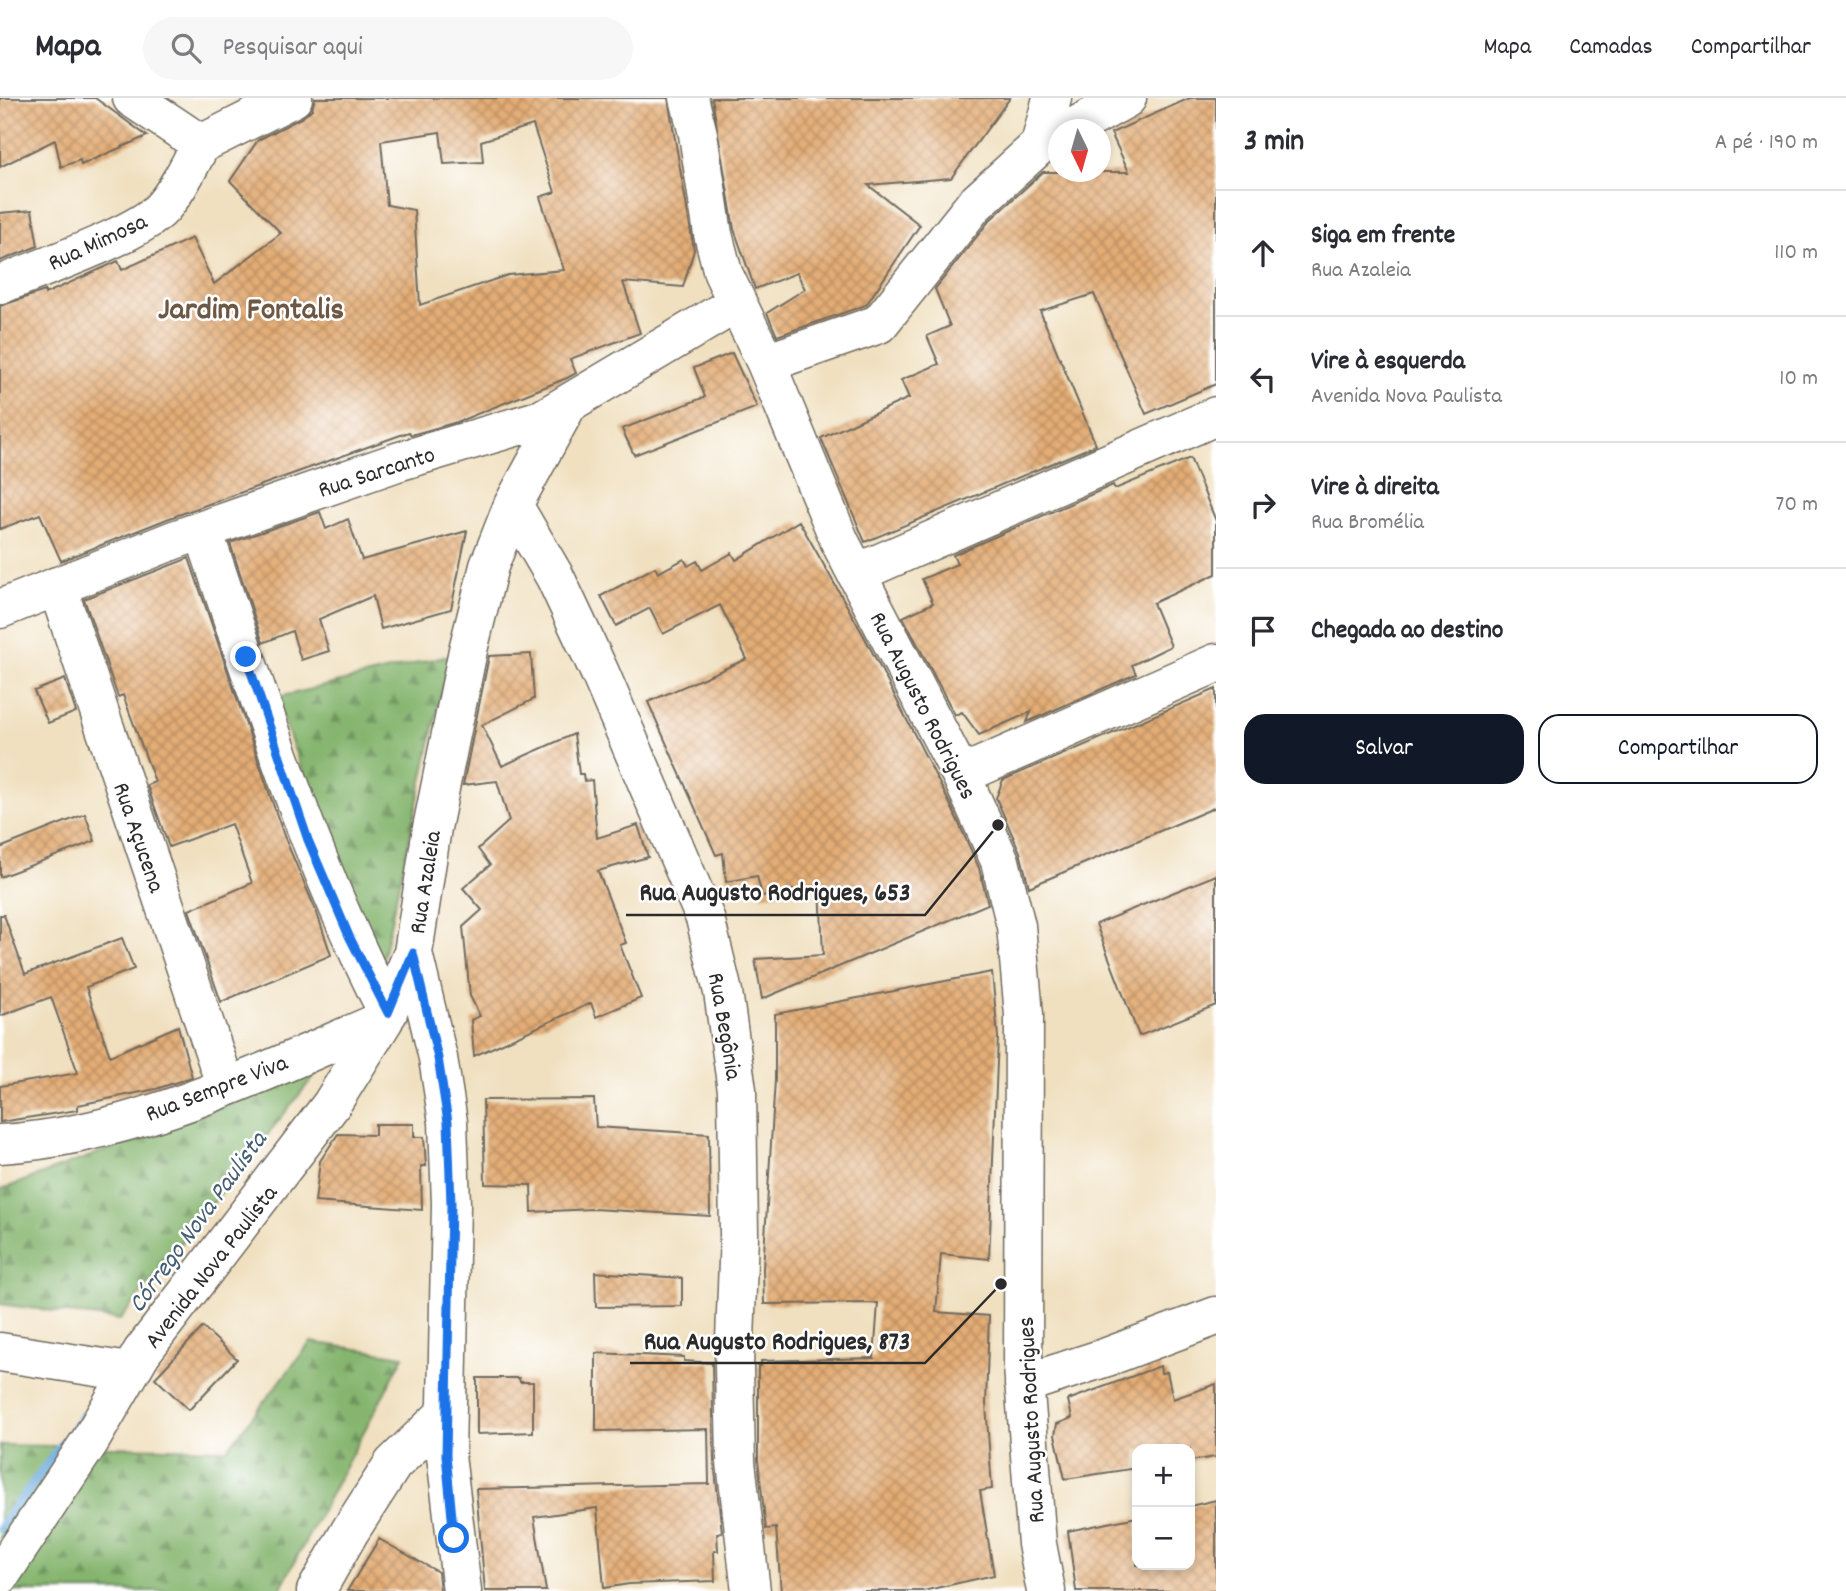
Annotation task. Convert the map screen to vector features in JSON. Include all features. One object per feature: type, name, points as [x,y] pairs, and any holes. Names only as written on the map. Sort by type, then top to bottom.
[{"type":"street","points":[[132,98],[201,144],[293,98]]},
{"type":"street","name":"Rua Augusto Rodrigues","points":[[689,98],[698,134],[713,233],[723,273],[766,363],[841,542],[961,775],[1000,861],[1016,926],[1024,1015],[1024,1384],[1037,1544],[1046,1591]]},
{"type":"street","points":[[1052,98],[1054,119]]},
{"type":"street","points":[[1089,119],[1127,98]]},
{"type":"street","name":"Rua Mimosa","points":[[0,285],[139,225],[166,202],[201,144]]},
{"type":"street","points":[[766,363],[878,324],[974,205],[1048,144]]},
{"type":"street","name":"Rua Sarcanto","points":[[0,609],[203,530],[397,463],[542,419],[737,303]]},
{"type":"street","name":"Rua Azaleia","points":[[462,1591],[446,1455],[451,1204],[448,1122],[438,1058],[413,953],[432,828],[468,650],[489,566],[513,505],[568,404]]},
{"type":"street","points":[[857,573],[1216,416]]},
{"type":"street","name":"Rua Begônia","points":[[513,505],[555,578],[600,673],[705,918],[723,992],[737,1090],[739,1235],[734,1366],[736,1462],[751,1591]]},
{"type":"street","points":[[203,530],[308,840],[386,1016]]},
{"type":"street","name":"Rua Açucena","points":[[57,586],[226,1087]]},
{"type":"street","points":[[961,775],[1216,663]]},
{"type":"street","name":"Avenida Nova Paulista","points":[[0,1576],[90,1441],[142,1352],[298,1152],[386,1016],[413,953]]},
{"type":"street","name":"Rua Sempre Viva","points":[[0,1144],[80,1131],[168,1109],[226,1087],[386,1016]]},
{"type":"street","points":[[1024,1384],[1107,1357],[1216,1316]]},
{"type":"street","points":[[0,1352],[130,1372]]},
{"type":"street","points":[[316,1591],[393,1464],[446,1413]]},
{"type":"green space","points":[[450,655],[379,975],[275,698]]},
{"type":"green space","points":[[319,1070],[120,1320],[0,1304],[0,1190]]},
{"type":"green space","points":[[311,1342],[404,1356],[279,1591],[0,1591],[0,1445],[227,1449]]},
{"type":"building","points":[[0,98],[95,98],[147,136],[81,165],[80,160],[61,167],[55,140],[0,167]]},
{"type":"building","points":[[315,98],[668,98],[694,250],[683,287],[623,282],[640,333],[570,359],[576,373],[567,378],[457,422],[411,435],[409,432],[167,519],[61,561],[40,514],[0,529],[0,306],[45,291],[45,294],[118,261],[122,270],[192,238],[214,284],[281,233],[230,181],[258,140],[303,117],[312,109]],"holes":[[[533,125],[555,192],[540,197],[564,270],[508,275],[420,305],[414,210],[387,205],[381,141],[440,132],[444,164],[483,162],[481,141]]]},
{"type":"building","points":[[712,98],[1010,98],[951,178],[868,185],[920,225],[866,305],[777,336],[767,313],[805,289],[797,273],[755,289],[734,229]]},
{"type":"building","points":[[1190,98],[1216,98],[1216,384],[1146,414],[1094,294],[1040,311],[1096,445],[865,542],[821,438],[909,398],[901,380],[939,364],[927,336],[950,326],[935,289],[990,220],[1043,172],[1048,172],[1048,182],[1111,182],[1111,172],[1129,172],[1111,133]]},
{"type":"building","points":[[32,210],[38,246],[0,261],[0,213]]},
{"type":"building","points":[[732,353],[757,407],[634,455],[622,429],[705,397],[694,368]]},
{"type":"building","points":[[1190,458],[1216,521],[1216,574],[1153,603],[1171,646],[1132,665],[1136,674],[1027,722],[1031,712],[979,735],[962,712],[955,715],[903,617],[933,603],[922,579],[957,564],[953,555],[1113,485],[1115,489]]},
{"type":"building","points":[[320,512],[326,529],[348,519],[362,560],[467,531],[451,609],[381,629],[373,596],[319,619],[329,651],[301,660],[292,631],[263,643],[230,543]]},
{"type":"building","points":[[799,521],[864,636],[951,806],[979,868],[988,904],[762,999],[755,959],[823,955],[820,885],[762,896],[757,876],[726,882],[723,853],[716,855],[648,702],[747,659],[720,605],[663,634],[650,608],[616,626],[601,596],[655,567],[658,573],[684,559],[688,566],[697,561],[702,570],[732,553],[736,560]]},
{"type":"building","points":[[189,558],[284,836],[317,913],[331,955],[221,1002],[189,910],[252,883],[231,824],[169,847],[147,785],[155,782],[123,695],[118,697],[84,599]]},
{"type":"building","points":[[531,654],[534,699],[482,725],[502,766],[574,734],[579,774],[583,774],[584,781],[592,780],[597,838],[638,825],[648,857],[598,871],[626,943],[620,945],[641,998],[596,1017],[591,1003],[474,1056],[471,1020],[480,1016],[470,996],[463,927],[482,910],[463,888],[490,865],[478,849],[509,821],[497,781],[463,785],[489,656]]},
{"type":"building","points":[[65,679],[76,712],[48,723],[34,691]]},
{"type":"building","points":[[1216,689],[1216,807],[1029,887],[1020,852],[996,798],[1003,780]]},
{"type":"building","points":[[85,814],[95,841],[0,877],[0,848]]},
{"type":"building","points":[[1216,875],[1216,1005],[1139,1036],[1096,924]]},
{"type":"building","points":[[0,915],[4,915],[25,974],[122,938],[134,969],[86,987],[110,1056],[178,1026],[192,1077],[156,1089],[78,1105],[78,1110],[0,1122],[0,1086],[78,1073],[51,997],[0,1016]]},
{"type":"building","points":[[992,972],[998,1037],[989,1259],[941,1254],[936,1312],[989,1316],[986,1404],[992,1489],[980,1491],[994,1575],[923,1591],[781,1591],[776,1528],[766,1529],[758,1460],[758,1366],[761,1366],[761,1361],[874,1358],[878,1303],[764,1304],[763,1269],[775,1080],[775,1014]]},
{"type":"building","points":[[594,1099],[596,1127],[709,1134],[710,1216],[593,1209],[532,1212],[531,1185],[485,1184],[483,1100]]},
{"type":"building","points":[[375,1124],[414,1124],[414,1137],[424,1137],[426,1166],[421,1166],[422,1210],[315,1202],[320,1161],[338,1134],[375,1135]]},
{"type":"building","points":[[595,1272],[682,1278],[682,1306],[596,1307]]},
{"type":"building","points":[[203,1327],[237,1359],[189,1410],[155,1378]]},
{"type":"building","points":[[596,1353],[684,1357],[684,1361],[712,1363],[714,1462],[722,1532],[717,1533],[718,1551],[714,1551],[715,1581],[629,1584],[604,1588],[597,1508],[534,1517],[546,1591],[485,1591],[476,1489],[709,1484],[708,1429],[596,1431]]},
{"type":"building","points":[[1160,1366],[1161,1373],[1167,1372],[1173,1399],[1216,1384],[1216,1457],[1195,1460],[1195,1444],[1132,1444],[1132,1469],[1065,1479],[1055,1435],[1057,1424],[1072,1418],[1068,1400]]},
{"type":"building","points":[[477,1378],[519,1378],[520,1382],[533,1382],[533,1432],[477,1434]]},
{"type":"building","points":[[1216,1500],[1216,1591],[1076,1591],[1068,1531],[1132,1518],[1132,1570],[1195,1570],[1195,1505]]},
{"type":"building","points":[[379,1539],[438,1572],[440,1591],[347,1591]]},
{"type":"waterway","name":"Córrego Nova Paulista","points":[[0,1528],[84,1416]]},
{"type":"place","name":"Rua Augusto Rodrigues, 653","points":[[998,825]]},
{"type":"place","name":"Rua Augusto Rodrigues, 873","points":[[1001,1284]]},
{"type":"district","name":"Jardim Fontalis","points":[[251,307]]},
{"type":"route","points":[[246,657],[308,840],[349,936],[388,1013],[413,953],[438,1058],[448,1122],[451,1204],[446,1455],[454,1538]]}]
